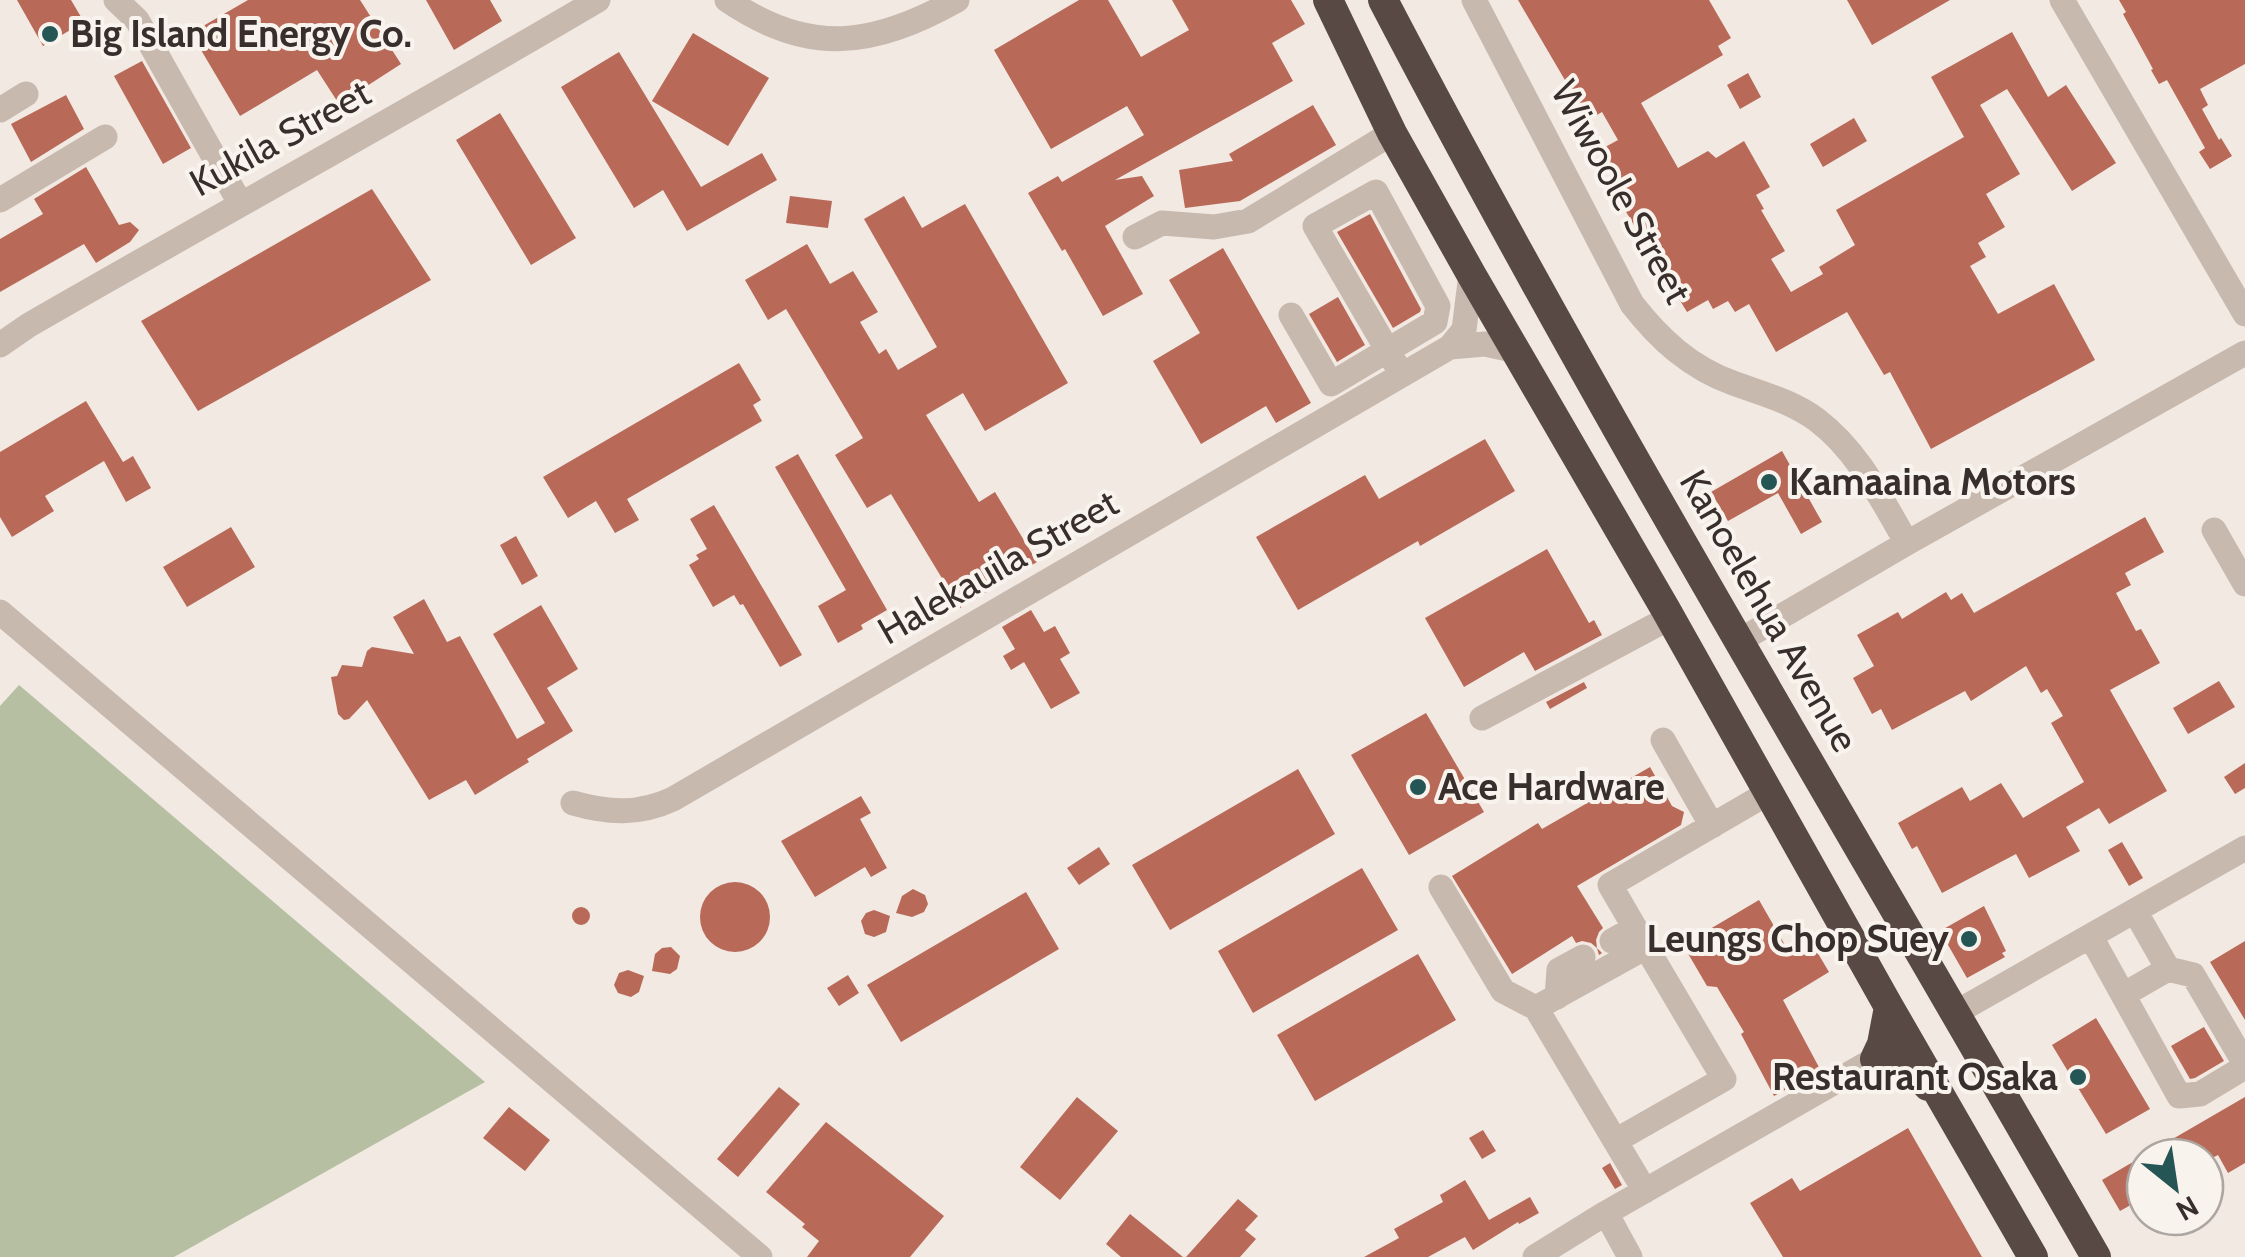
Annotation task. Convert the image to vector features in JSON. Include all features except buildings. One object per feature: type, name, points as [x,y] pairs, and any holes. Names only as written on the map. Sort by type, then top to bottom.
[{"type":"highway","points":[[1328,0],[1392,133],[1470,274],[2033,1257]]},
{"type":"highway","name":"Kanoelehua Avenue","points":[[1383,0],[1530,274],[2096,1257]]},
{"type":"highway","points":[[1667,614],[1711,642],[1739,641]]},
{"type":"highway","points":[[1723,712],[1718,696],[1720,683],[1728,656],[1739,641]]},
{"type":"highway","points":[[1888,1007],[1876,1059],[1901,1063],[1916,1072],[1943,1101]]},
{"type":"street","points":[[116,0],[138,10],[240,203]]},
{"type":"street","name":"Kukila Street","points":[[0,345],[28,325],[598,0]]},
{"type":"street","points":[[728,0],[752,17],[784,31],[824,39],[869,37],[926,17],[957,0]]},
{"type":"street","name":"Wiwoole Street","points":[[1474,0],[1632,304],[1650,327],[1700,368],[1782,398],[1840,439],[1862,465],[1907,543]]},
{"type":"street","points":[[2062,0],[2245,314]]},
{"type":"street","points":[[0,110],[26,94]]},
{"type":"street","points":[[1135,237],[1162,223],[1214,227],[1248,221],[1392,133]]},
{"type":"street","points":[[0,200],[105,137]]},
{"type":"street","points":[[1291,315],[1331,384],[1388,351],[1435,322],[1438,306],[1376,192],[1315,226],[1388,351],[1402,375]]},
{"type":"street","points":[[1450,347],[1464,330],[1470,274]]},
{"type":"street","points":[[1450,347],[1484,344],[1517,352]]},
{"type":"street","name":"Halekauila Street","points":[[573,803],[603,812],[619,812],[649,808],[673,799],[1450,347]]},
{"type":"street","points":[[1739,641],[2245,353]]},
{"type":"street","points":[[2214,530],[2245,584]]},
{"type":"street","points":[[0,612],[760,1257]]},
{"type":"street","points":[[1482,718],[1667,614]]},
{"type":"street","points":[[1663,740],[1712,826]]},
{"type":"street","points":[[1614,1140],[1724,1079],[1610,885],[1768,793]]},
{"type":"street","points":[[1955,1013],[2245,848]]},
{"type":"street","points":[[1441,886],[1503,991],[1546,1003]]},
{"type":"street","points":[[2135,911],[2168,969]]},
{"type":"street","points":[[1612,940],[1641,937]]},
{"type":"street","points":[[1546,1003],[1641,937]]},
{"type":"street","points":[[2091,937],[2123,995],[2179,1096],[2200,1094],[2245,1065],[2193,975],[2168,969],[2123,995]]},
{"type":"street","points":[[1583,957],[1559,970],[1546,1003],[1614,1140],[1644,1191]]},
{"type":"street","points":[[1535,1257],[1876,1059]]},
{"type":"street","points":[[1606,1213],[1630,1257]]},
{"type":"green space","points":[[19,685],[485,1082],[174,1257],[0,1257],[0,706]]},
{"type":"place","name":"Big Island Energy Co.","points":[[50,34]]},
{"type":"place","name":"Kamaaina Motors","points":[[1769,482]]},
{"type":"place","name":"Ace Hardware","points":[[1418,787]]},
{"type":"place","name":"Leungs Chop Suey","points":[[1969,939]]},
{"type":"place","name":"Restaurant Osaka","points":[[2078,1077]]}]
